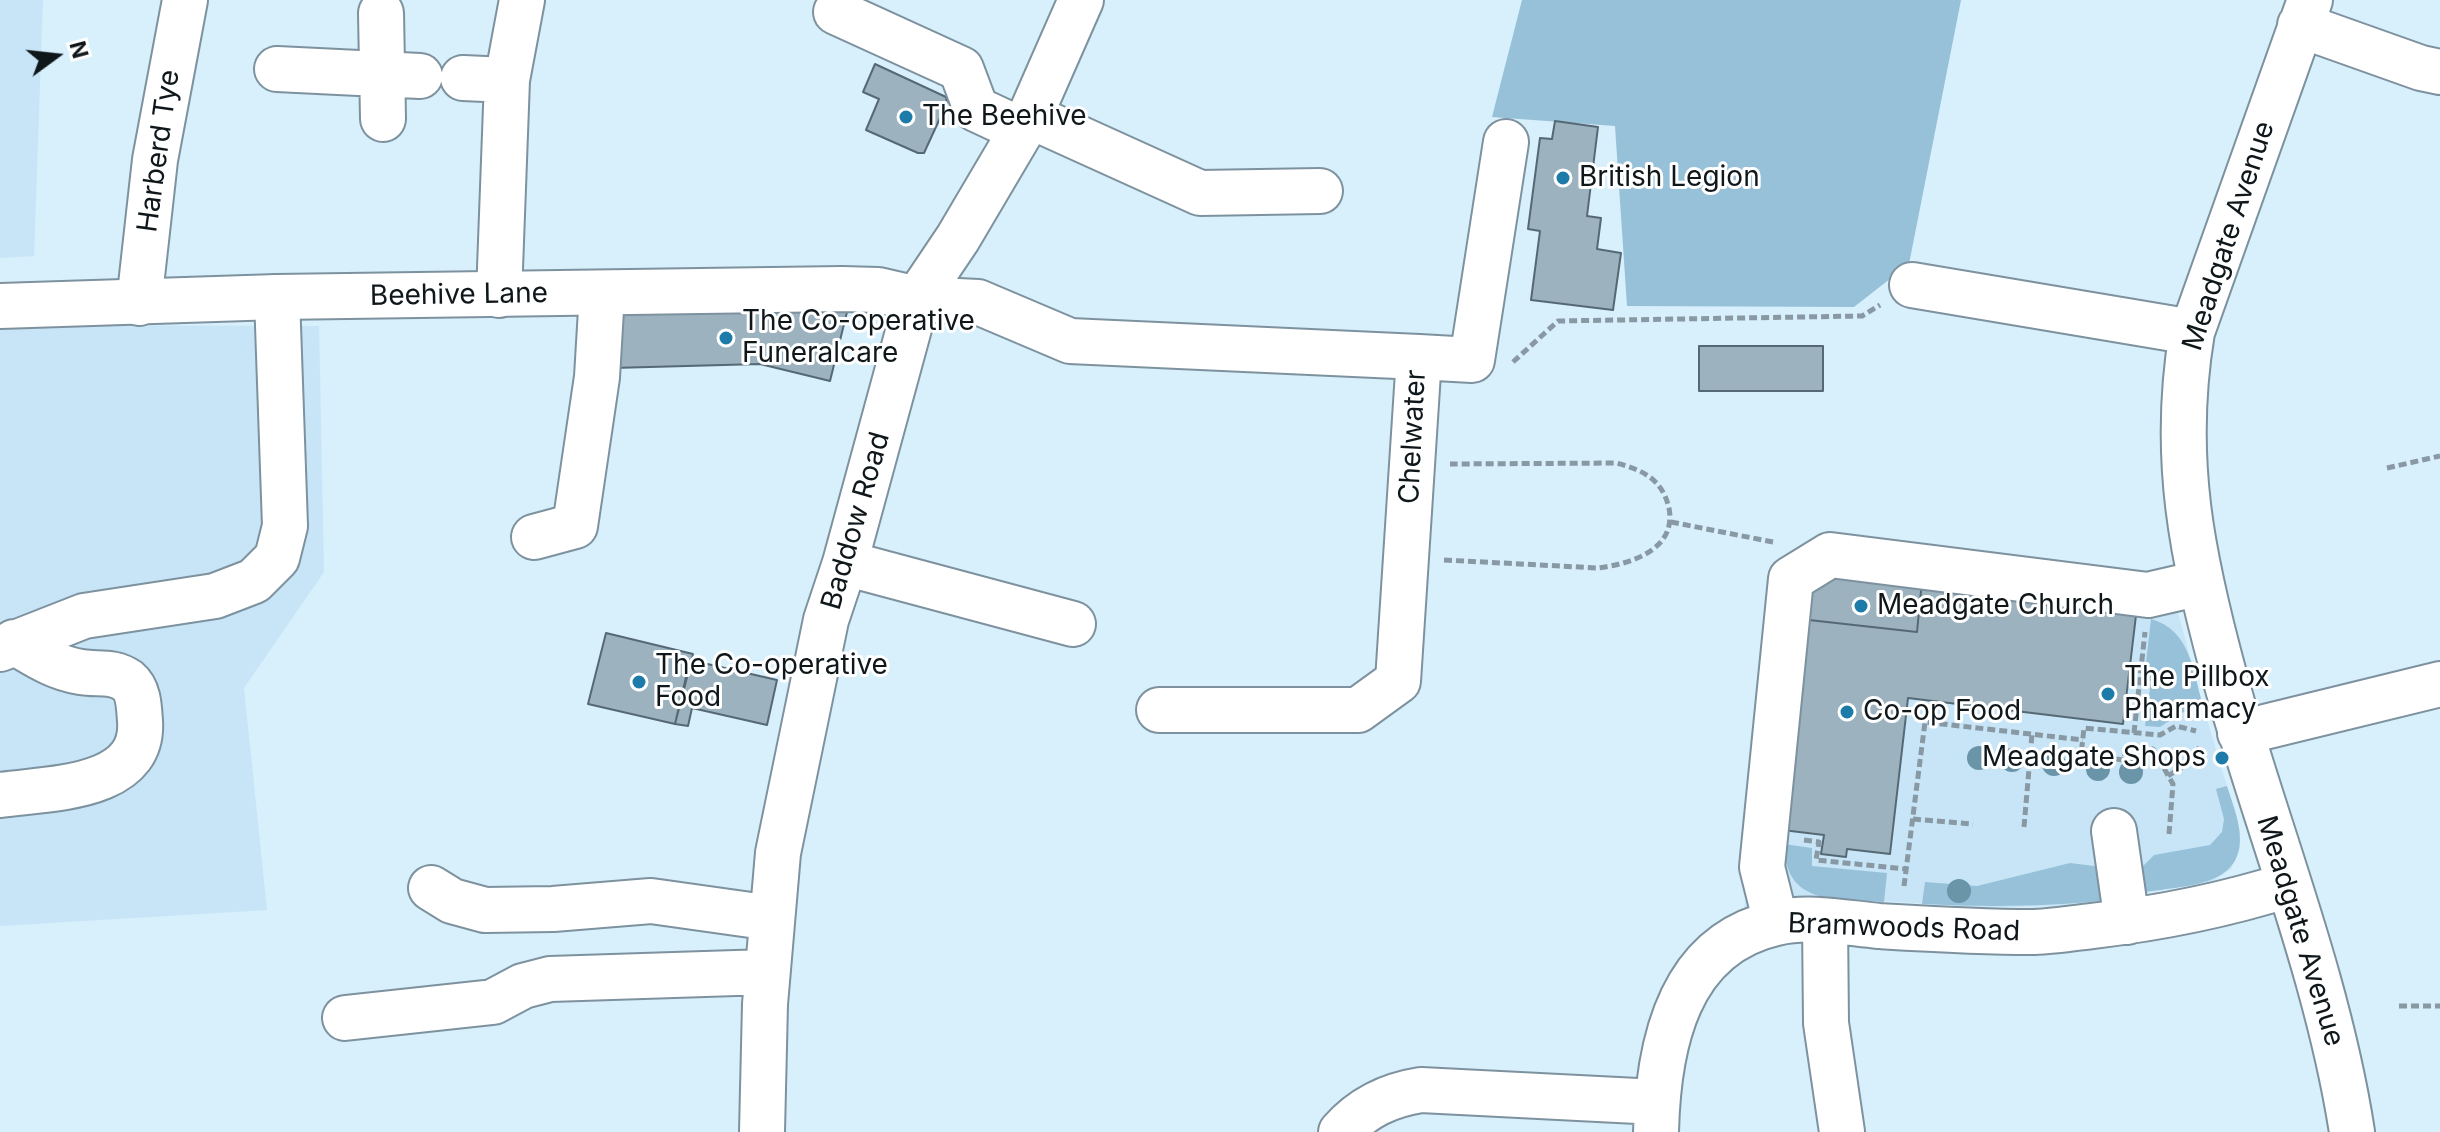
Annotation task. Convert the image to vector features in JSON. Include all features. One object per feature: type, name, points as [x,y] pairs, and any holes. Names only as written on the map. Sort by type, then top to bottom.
[{"type":"street","name":"Harberd Tye","points":[[139,303],[155,160],[185,0]]},
{"type":"street","points":[[499,295],[507,80],[522,0]]},
{"type":"street","name":"Baddow Road","points":[[762,1132],[767,972],[778,853],[826,620],[845,563],[917,299],[958,238],[1025,123],[1081,0]]},
{"type":"street","points":[[836,12],[961,69],[976,109],[1025,123],[1200,193],[1320,191]]},
{"type":"street","name":"Meadgate Avenue","points":[[2352,1132],[2329,1019],[2240,733],[2200,583],[2185,485],[2184,405],[2192,332],[2305,12],[2421,68],[2440,72]]},
{"type":"street","points":[[381,13],[402,75],[383,119]]},
{"type":"street","points":[[277,69],[402,75]]},
{"type":"street","points":[[463,78],[507,80]]},
{"type":"street","points":[[1419,357],[1472,360],[1506,142]]},
{"type":"street","points":[[1912,285],[2192,332]]},
{"type":"street","name":"Beehive Lane","points":[[0,306],[277,297],[878,290],[917,299]]},
{"type":"street","points":[[534,537],[575,526],[597,377],[602,293]]},
{"type":"street","points":[[7,646],[84,616],[215,596],[254,581],[277,558],[285,526],[277,297]]},
{"type":"street","name":"Chelwater","points":[[917,299],[978,302],[1070,341],[1419,357],[1398,681],[1358,710],[1159,710]]},
{"type":"street","points":[[1776,923],[1762,867],[1791,579],[1830,555],[2148,595],[2200,583]]},
{"type":"street","points":[[845,563],[1073,624]]},
{"type":"street","points":[[0,795],[103,778],[122,767],[134,755],[141,733],[138,702],[132,684],[115,674],[81,673],[49,664],[7,646]]},
{"type":"street","points":[[2240,733],[2440,684]]},
{"type":"street","points":[[2114,831],[2127,922]]},
{"type":"street","name":"Bramwoods Road","points":[[1656,1117],[1665,1042],[1674,1013],[1707,962],[1728,944],[1749,932],[1776,923],[1800,920],[2036,932],[2179,915],[2288,885]]},
{"type":"street","points":[[431,888],[452,901],[485,910],[651,901],[772,918]]},
{"type":"street","points":[[1825,922],[1826,1023],[1842,1132]]},
{"type":"street","points":[[345,1018],[493,1002],[523,986],[550,979],[767,972]]},
{"type":"street","points":[[1341,1132],[1351,1120],[1374,1104],[1396,1094],[1421,1090],[1656,1117]]},
{"type":"path","points":[[1472,360],[1513,362],[1558,321],[1862,316],[1912,285]]},
{"type":"path","points":[[2387,468],[2440,456]]},
{"type":"path","points":[[1407,558],[1598,568],[1620,565],[1644,556],[1663,540],[1671,522],[1666,498],[1657,481],[1641,470],[1616,463],[1413,464]]},
{"type":"path","points":[[1671,522],[1772,542],[1811,566]]},
{"type":"path","points":[[2134,733],[2140,678]]},
{"type":"path","points":[[1899,927],[1925,722],[2083,740]]},
{"type":"path","points":[[2168,776],[2193,760],[2201,743],[2195,729],[2176,726],[2160,735],[2084,728],[2081,755],[2124,760],[2126,746],[2153,749],[2168,776],[2173,784],[2169,834]]},
{"type":"path","points":[[2024,827],[2032,734]]},
{"type":"path","points":[[1913,819],[1973,824]]},
{"type":"path","points":[[1765,836],[1819,842],[1816,860],[1906,869]]},
{"type":"path","points":[[2399,1006],[2440,1006]]},
{"type":"shaded area","points":[[0,0],[43,0],[34,256],[0,258]]},
{"type":"shaded area","points":[[1522,0],[1961,0],[1909,264],[1854,307],[1627,306],[1615,126],[1492,117]]},
{"type":"shaded area","points":[[0,325],[319,326],[324,572],[244,688],[267,910],[0,926]]},
{"type":"shaded area","points":[[2167,571],[2239,827],[2240,848],[2231,869],[2213,881],[2055,906],[1988,908],[1811,896],[1744,910],[1775,615],[2136,577]]},
{"type":"shaded area","points":[[2151,619],[2175,632],[2182,642],[2193,666],[2203,706],[2181,713],[2160,727],[2145,726],[2151,681],[2144,680]]},
{"type":"shaded area","points":[[2227,786],[2239,828],[2239,847],[2234,862],[2212,880],[2146,892],[2142,867],[2154,855],[2210,845],[2222,832],[2224,819],[2216,789]]},
{"type":"shaded area","points":[[1784,844],[1812,848],[1812,866],[1887,873],[1884,902],[1832,899],[1804,889],[1793,879]]},
{"type":"shaded area","points":[[2070,863],[2102,867],[2108,900],[2015,906],[1922,904],[1925,882],[1977,886]]},
{"type":"building","name":"The Beehive","points":[[875,64],[946,97],[947,103],[924,153],[866,130],[879,99],[863,92]]},
{"type":"building","name":"British Legion","points":[[1555,121],[1598,127],[1587,216],[1601,218],[1597,249],[1621,253],[1613,310],[1531,300],[1540,231],[1528,229],[1540,138],[1552,139]]},
{"type":"building","name":"The Co-operative Funeralcare","points":[[611,301],[790,302],[847,312],[830,381],[760,364],[613,368]]},
{"type":"building","points":[[1699,346],[1823,346],[1823,391],[1699,391]]},
{"type":"building","name":"Meadgate Church","points":[[1834,570],[1922,581],[1917,632],[1800,619],[1803,594]]},
{"type":"building","points":[[1922,581],[2137,607],[2123,724],[1908,698],[1890,854],[1847,849],[1846,857],[1821,854],[1824,835],[1774,829],[1800,619],[1917,632]]},
{"type":"building","name":"The Co-operative Food","points":[[606,633],[693,654],[675,724],[588,704]]},
{"type":"building","points":[[690,660],[777,680],[767,725],[692,708],[688,726],[675,724]]},
{"type":"place","name":"The Beehive","points":[[906,117]]},
{"type":"place","name":"British Legion","points":[[1563,178]]},
{"type":"place","name":"The Co-operative Funeralcare","points":[[726,338]]},
{"type":"place","name":"Meadgate Church","points":[[1861,606]]},
{"type":"place","name":"The Co-operative Food","points":[[639,682]]},
{"type":"place","name":"The Pillbox Pharmacy","points":[[2108,694]]},
{"type":"place","name":"Co-op Food","points":[[1847,712]]},
{"type":"place","name":"Meadgate Shops","points":[[2222,758]]}]
